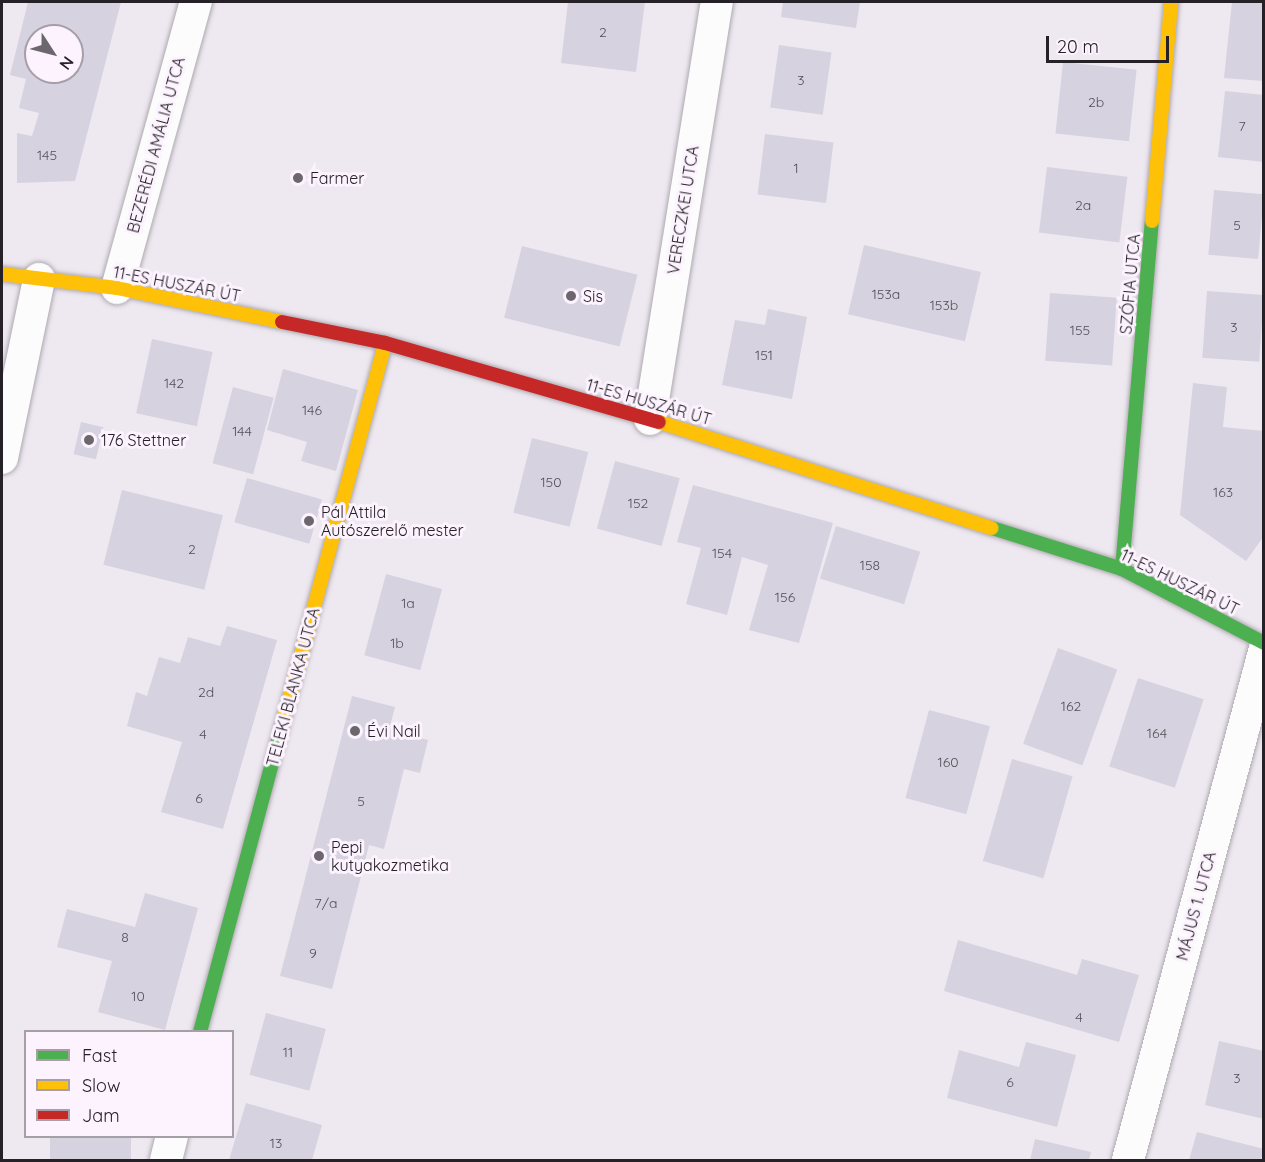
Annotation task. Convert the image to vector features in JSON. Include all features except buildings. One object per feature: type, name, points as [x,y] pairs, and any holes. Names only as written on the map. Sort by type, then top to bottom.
[{"type":"main road","name":"SZÓFIA UTCA","points":[[1122,569],[1171,2]]},
{"type":"main road","name":"11-ES HUSZÁR ÚT","points":[[2,274],[117,288],[385,343],[650,419],[1122,569],[1263,643]]},
{"type":"main road","name":"TELEKI BLANKA UTCA","points":[[201,1030],[385,343]]},
{"type":"street","name":"BEZERÉDI AMÁLIA UTCA","points":[[117,288],[196,2]]},
{"type":"street","name":"VERECZKEI UTCA","points":[[650,419],[717,2]]},
{"type":"street","points":[[2,458],[39,279]]},
{"type":"street","name":"MÁJUS 1. UTCA","points":[[1128,1161],[1263,652]]},
{"type":"street","points":[[166,1161],[172,1138]]},
{"type":"traffic: fast","points":[[1122,569],[1152,221]]},
{"type":"traffic: fast","points":[[992,528],[1122,569],[1264,643]]},
{"type":"traffic: fast","points":[[201,1030],[280,733]]},
{"type":"traffic: slow","points":[[1152,221],[1171,2]]},
{"type":"traffic: slow","points":[[2,274],[117,288],[282,322]]},
{"type":"traffic: slow","points":[[280,733],[385,343]]},
{"type":"traffic: slow","points":[[659,422],[992,528]]},
{"type":"traffic: jam","points":[[282,322],[385,343],[659,422]]},
{"type":"place","name":"Farmer","points":[[298,178]]},
{"type":"place","name":"Sis","points":[[571,296]]},
{"type":"place","name":"176 Stettner","points":[[89,440]]},
{"type":"place","name":"Pál Attila Autószerelő mester","points":[[309,521]]},
{"type":"place","name":"Évi Nail","points":[[355,731]]},
{"type":"place","name":"Pepi kutyakozmetika","points":[[319,856]]}]
